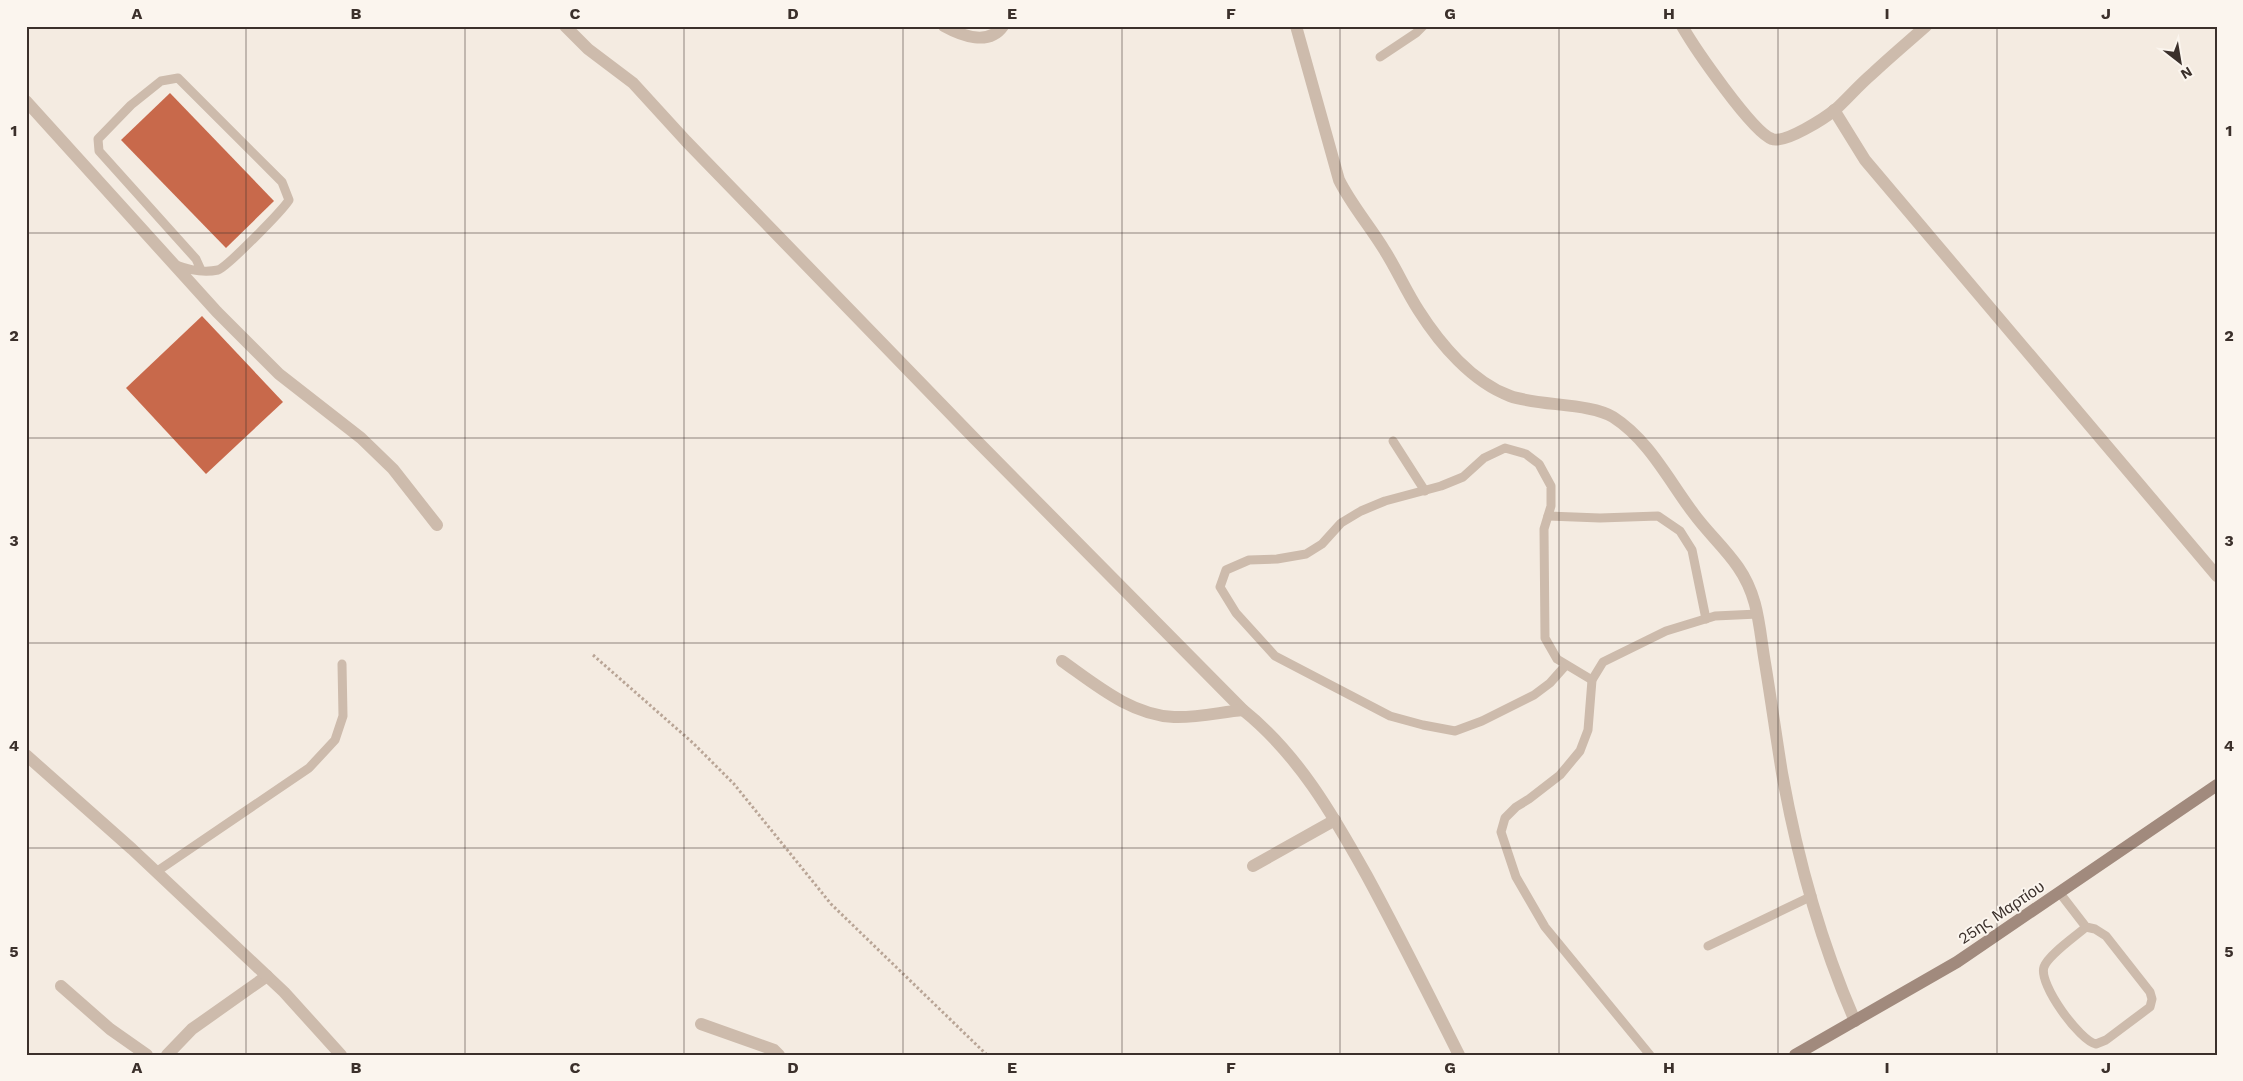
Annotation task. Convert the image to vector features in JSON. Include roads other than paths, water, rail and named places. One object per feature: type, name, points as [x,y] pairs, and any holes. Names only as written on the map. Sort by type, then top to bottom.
[{"type":"main road","name":"25ης Μαρτίου","points":[[1795,1055],[1957,962],[2217,785]]},
{"type":"street","points":[[565,26],[588,49],[633,83],[686,141],[974,438],[1243,710],[1267,728],[1299,765],[1335,820],[1386,911],[1459,1055]]},
{"type":"street","points":[[944,26],[969,37],[982,38],[993,36],[1003,26]]},
{"type":"street","points":[[1296,26],[1339,180],[1349,200],[1378,240],[1418,310],[1436,336],[1461,363],[1494,390],[1522,400],[1596,410],[1612,416],[1655,457],[1694,514],[1748,583],[1758,614],[1782,774],[1801,864],[1839,982],[1855,1021]]},
{"type":"street","points":[[1682,26],[1694,47],[1732,99],[1762,133],[1772,139],[1791,137],[1834,110],[1926,26]]},
{"type":"street","points":[[26,101],[172,263],[279,374],[361,438],[393,469],[437,526]]},
{"type":"street","points":[[1834,110],[1865,160],[2217,576]]},
{"type":"street","points":[[1062,661],[1107,694],[1144,711],[1174,717],[1243,710]]},
{"type":"street","points":[[26,755],[156,872],[284,992],[342,1055]]},
{"type":"street","points":[[1253,866],[1335,820]]},
{"type":"street","points":[[167,1055],[192,1029],[267,976]]},
{"type":"street","points":[[60,986],[110,1029],[147,1055]]},
{"type":"street","points":[[701,1024],[774,1050],[779,1055]]},
{"type":"lane","points":[[1380,58],[1416,34],[1423,26]]},
{"type":"lane","points":[[172,263],[192,271],[219,270],[280,214],[289,200],[282,182],[178,78],[161,81],[131,105],[98,139],[99,151],[196,260],[201,270]]},
{"type":"lane","points":[[1393,441],[1425,491]]},
{"type":"lane","points":[[1566,665],[1550,683],[1534,695],[1482,721],[1455,731],[1424,725],[1390,716],[1275,656],[1236,613],[1220,587],[1226,570],[1249,560],[1277,560],[1306,554],[1322,544],[1341,523],[1361,511],[1385,501],[1425,491],[1463,477],[1484,458],[1505,448],[1526,454],[1539,464],[1551,486],[1551,506],[1544,529],[1545,638],[1557,659],[1592,680]]},
{"type":"lane","points":[[1548,516],[1600,518],[1658,516],[1680,531],[1692,550],[1706,619]]},
{"type":"lane","points":[[1650,1055],[1545,928],[1516,878],[1501,832],[1505,818],[1510,812],[1560,775],[1580,751],[1588,730],[1592,680],[1603,662],[1666,631],[1715,616],[1758,614]]},
{"type":"lane","points":[[156,872],[310,768],[335,740],[343,716],[342,664]]},
{"type":"lane","points":[[2059,892],[2086,927],[2095,929],[2106,936],[2150,992],[2152,999],[2150,1007],[2106,1040],[2096,1044],[2088,1041],[2057,1005],[2049,992],[2043,974],[2048,960],[2086,927]]},
{"type":"lane","points":[[1708,946],[1812,896]]}]
